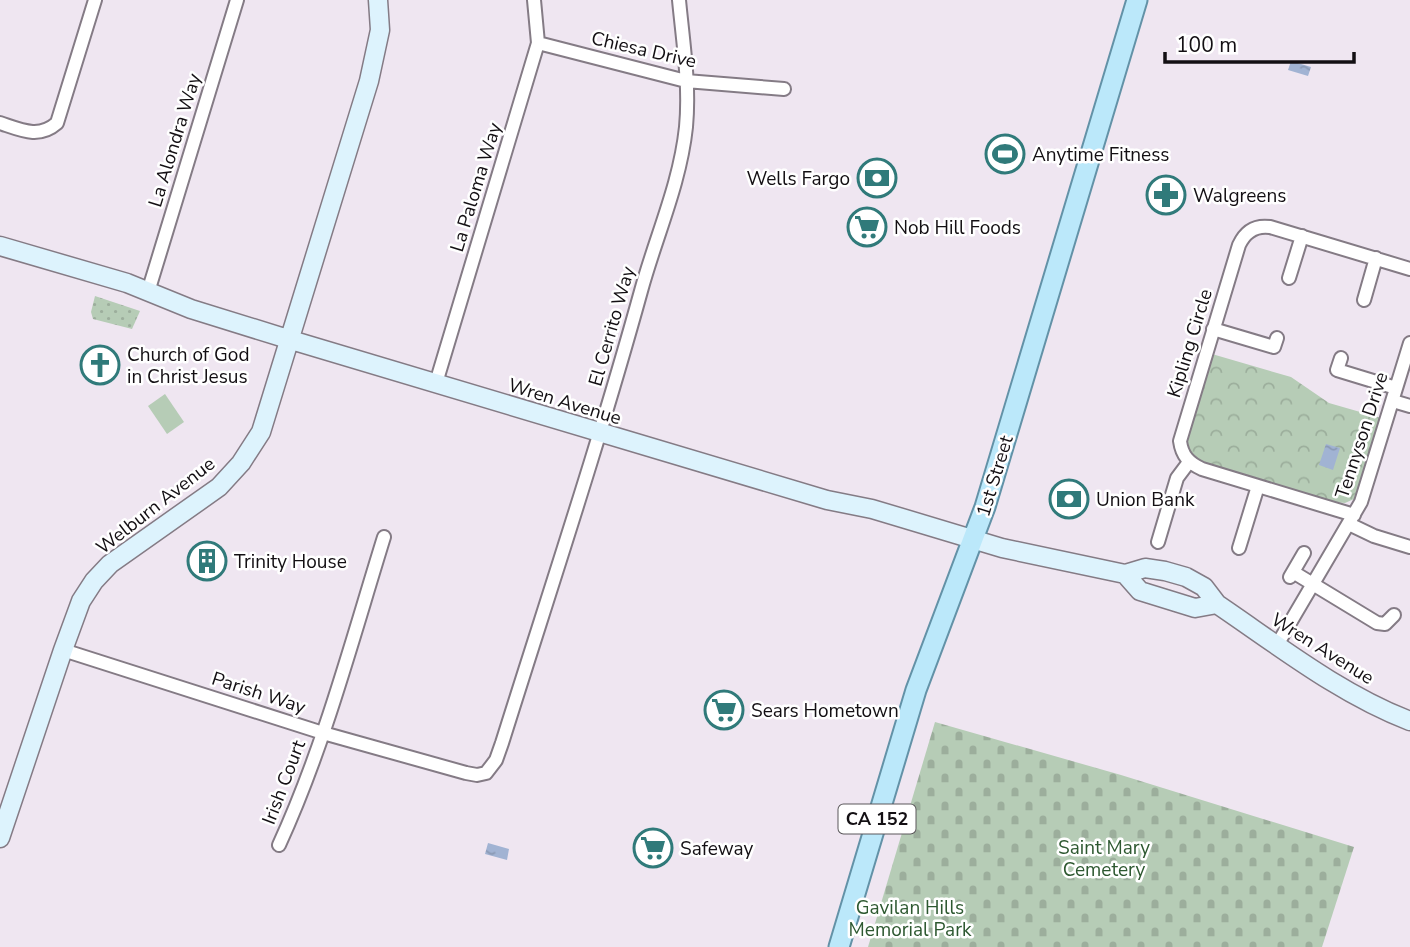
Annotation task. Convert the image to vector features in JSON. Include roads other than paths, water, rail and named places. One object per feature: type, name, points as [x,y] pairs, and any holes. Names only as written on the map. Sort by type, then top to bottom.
[{"type":"main road","name":"1st Street","points":[[839,947],[916,690],[985,507],[1137,0]]},
{"type":"street","points":[[0,123],[31,132],[44,132],[57,123],[95,0]]},
{"type":"street","name":"La Alondra Way","points":[[148,292],[237,0]]},
{"type":"street","name":"Welburn Avenue","points":[[0,838],[63,650],[82,601],[94,581],[110,564],[219,487],[247,455],[261,432],[372,68],[380,30],[379,0]]},
{"type":"street","name":"La Paloma Way","points":[[436,383],[538,43],[534,0]]},
{"type":"street","name":"El Cerrito Way","points":[[444,766],[477,775],[486,773],[496,760],[600,434],[680,167],[686,125],[686,81],[679,0]]},
{"type":"street","name":"Chiesa Drive","points":[[538,43],[686,81],[784,89]]},
{"type":"street","name":"Kipling Circle","points":[[1189,462],[1183,454],[1180,441],[1243,237],[1252,229],[1264,226],[1410,269]]},
{"type":"street","points":[[1290,278],[1302,236]]},
{"type":"street","name":"Wren Avenue","points":[[0,246],[127,283],[191,309],[290,340],[828,500],[872,509],[973,540],[1125,574],[1146,568],[1186,577],[1204,587],[1217,604],[1332,681],[1410,721]]},
{"type":"street","points":[[1363,300],[1376,258]]},
{"type":"street","points":[[1213,329],[1274,347],[1277,338]]},
{"type":"street","name":"Tennyson Drive","points":[[1277,645],[1352,520],[1367,484],[1410,343]]},
{"type":"street","points":[[1340,358],[1337,370],[1395,394],[1410,406]]},
{"type":"street","points":[[1158,542],[1177,478],[1189,462],[1202,469],[1352,520],[1374,536],[1410,547]]},
{"type":"street","points":[[1240,548],[1258,486]]},
{"type":"street","name":"Irish Court","points":[[279,845],[299,801],[323,733],[384,537]]},
{"type":"street","points":[[1304,553],[1291,576],[1313,584],[1377,623],[1385,624],[1395,615]]},
{"type":"street","name":"Wren Avenue","points":[[1125,574],[1140,591],[1195,608],[1217,604]]},
{"type":"street","name":"Parish Way","points":[[63,650],[323,733],[444,766]]},
{"type":"water","points":[[1291,61],[1311,67],[1308,76],[1288,70]]},
{"type":"water","points":[[1326,444],[1340,448],[1333,470],[1319,465]]},
{"type":"water","points":[[488,843],[509,849],[507,860],[485,854]]},
{"type":"place","name":"Anytime Fitness","points":[[1005,154]]},
{"type":"place","name":"Wells Fargo","points":[[877,178]]},
{"type":"place","name":"Walgreens","points":[[1166,195]]},
{"type":"place","name":"Nob Hill Foods","points":[[867,227]]},
{"type":"place","name":"Church of God in Christ Jesus","points":[[100,365]]},
{"type":"place","name":"Union Bank","points":[[1069,499]]},
{"type":"place","name":"Trinity House","points":[[207,561]]},
{"type":"place","name":"Sears Hometown","points":[[724,710]]},
{"type":"place","name":"Safeway","points":[[653,848]]},
{"type":"park label","name":"Saint Mary Cemetery","points":[[1104,858]]},
{"type":"park label","name":"Gavilan Hills Memorial Park","points":[[910,918]]}]
